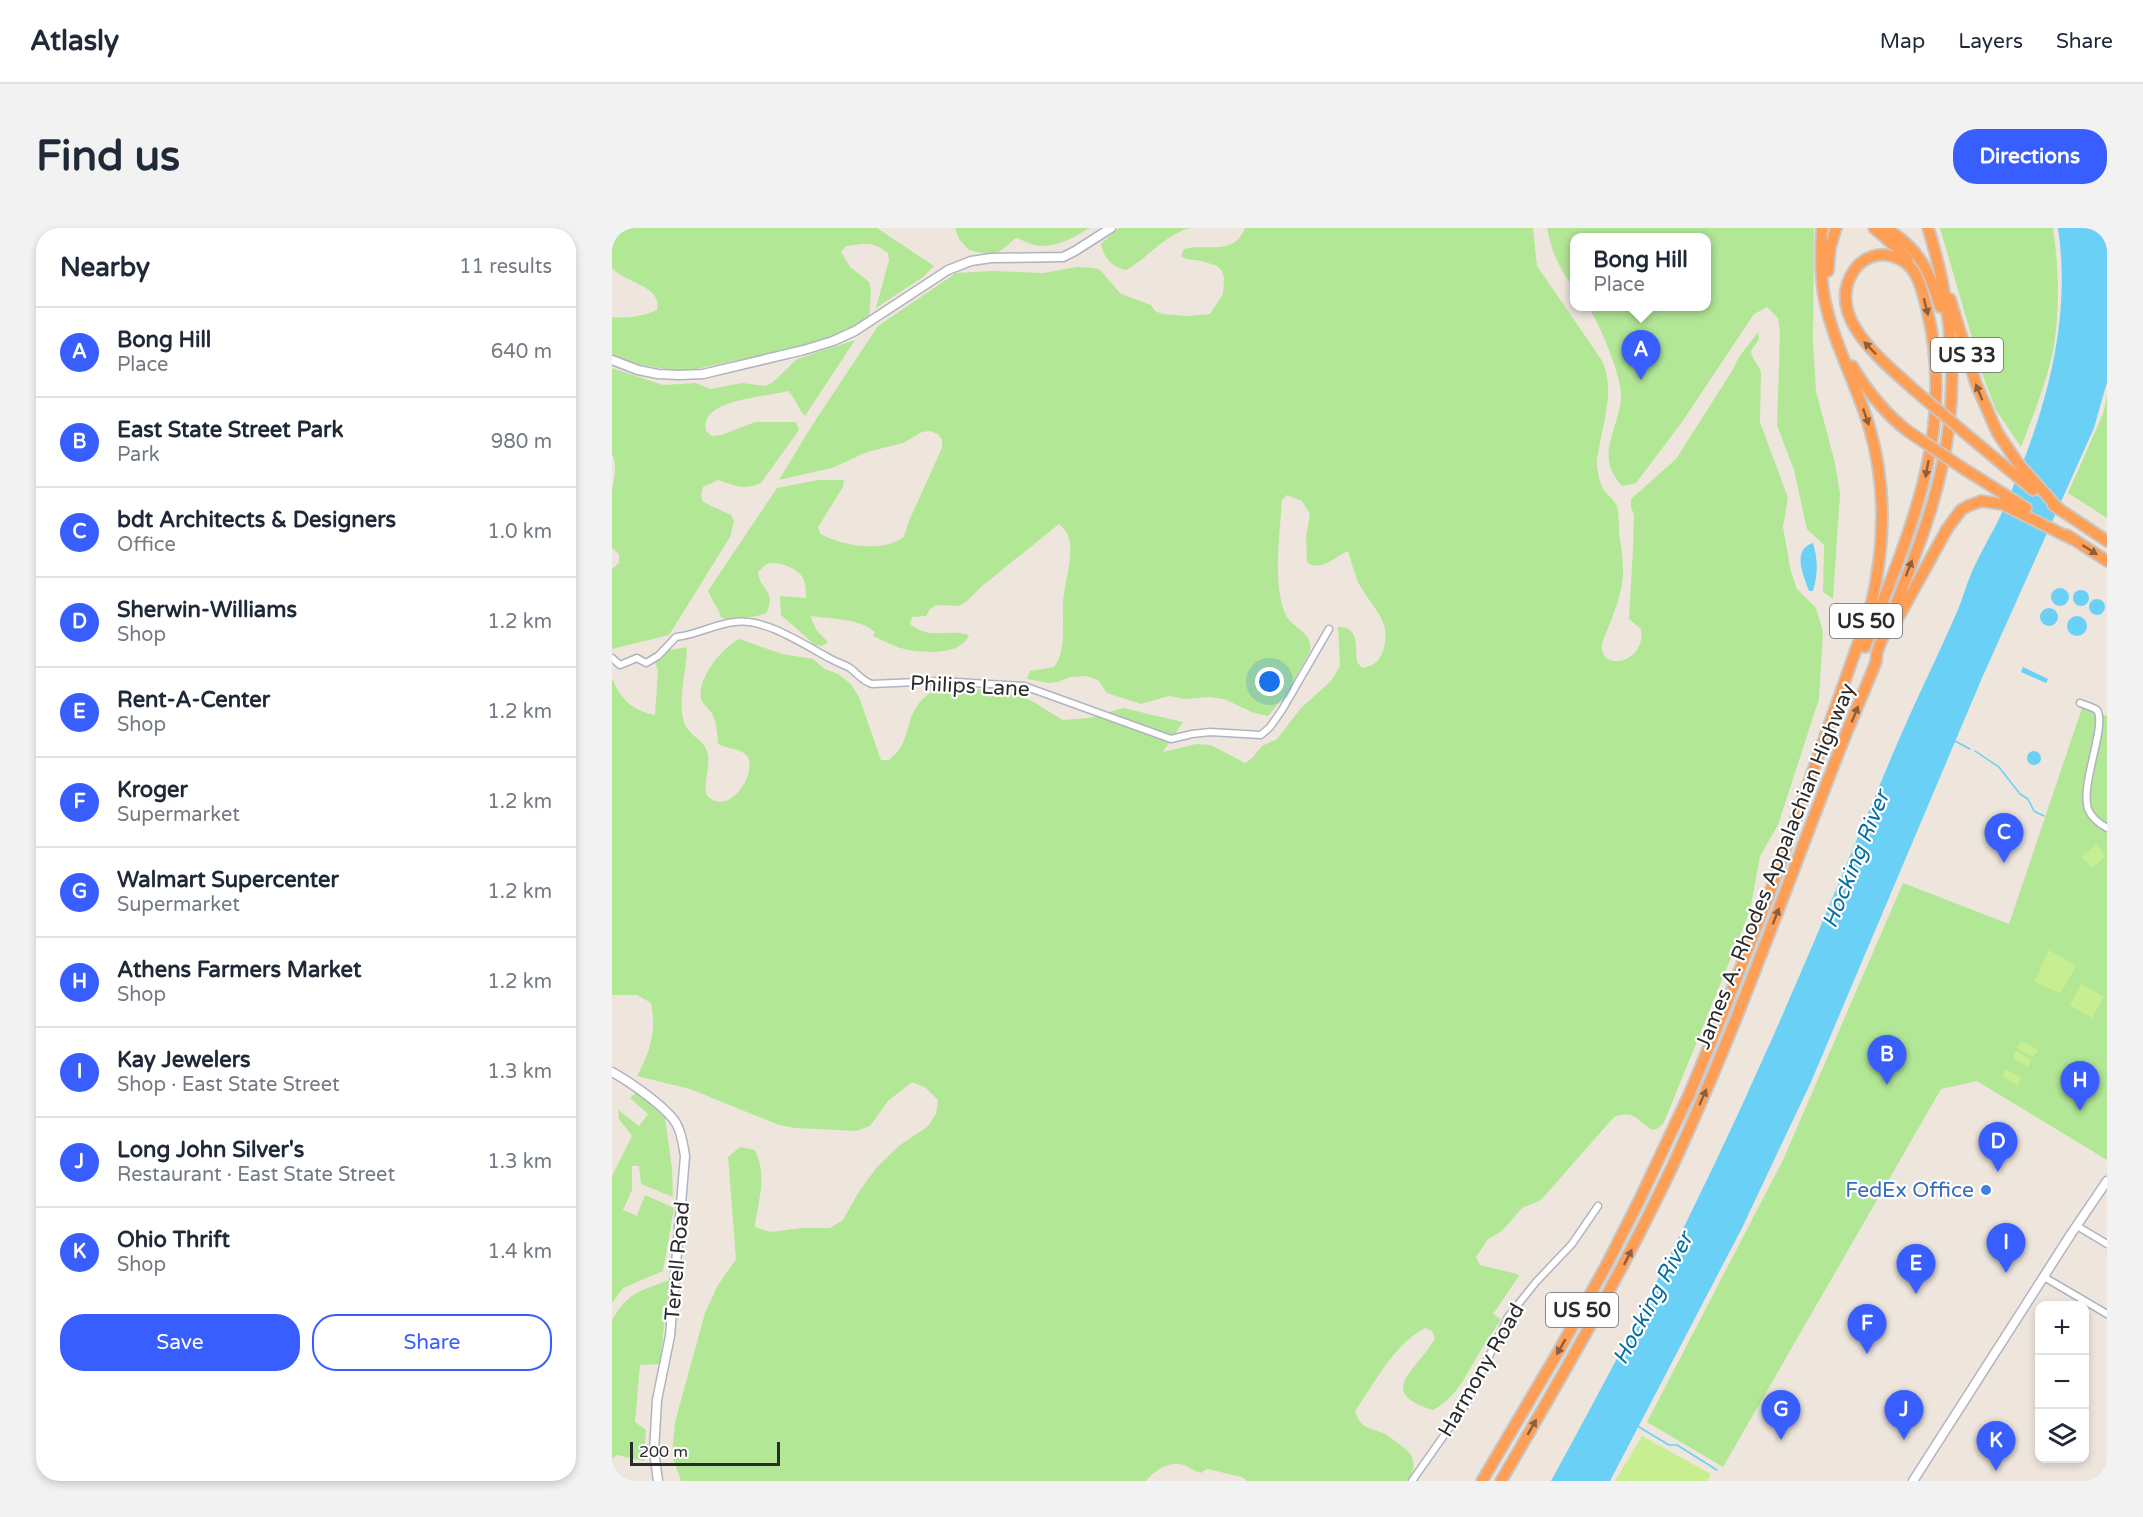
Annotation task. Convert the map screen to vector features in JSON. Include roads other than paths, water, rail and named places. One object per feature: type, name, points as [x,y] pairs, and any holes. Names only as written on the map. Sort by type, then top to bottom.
[{"type":"highway","name":"James A. Rhodes Appalachian Highway","points":[[1482,1481],[1578,1317],[1650,1178],[1723,1013],[1770,892],[1870,610],[1881,548],[1881,489],[1875,448],[1868,424],[1829,313],[1821,268],[1822,228]]},
{"type":"highway","points":[[1829,313],[1828,264],[1836,228]]},
{"type":"highway","points":[[1770,892],[1924,486],[1934,424],[1936,369],[1932,330],[1921,287],[1910,265],[1896,247],[1874,228]]},
{"type":"highway","points":[[1885,228],[1908,243],[1927,270],[1951,345]]},
{"type":"highway","name":"James A. Rhodes Appalachian Highway","points":[[1501,1481],[1609,1292],[1672,1166],[1750,986],[1834,764],[1876,662],[1877,651],[1922,534],[1941,471],[1948,434],[1951,398],[1951,345],[1939,262],[1928,228]]},
{"type":"highway","points":[[1910,265],[1888,255],[1879,255],[1870,257],[1859,264],[1852,274],[1847,297],[1851,317],[1864,343],[1966,434],[2058,508]]},
{"type":"highway","name":"US 33","points":[[1939,262],[1976,384],[1986,410],[2004,444],[2030,478],[2058,508],[2107,541]]},
{"type":"highway","points":[[1838,343],[1866,389],[1889,416],[1961,467],[2107,561]]},
{"type":"highway","points":[[1876,662],[1952,520],[1968,506],[1981,501],[2009,507],[2072,538]]},
{"type":"street","points":[[612,360],[638,370],[658,374],[703,374],[804,350],[833,342],[855,331],[948,270],[971,261],[991,258],[1063,256],[1111,228]]},
{"type":"street","name":"Philips Lane","points":[[612,658],[620,664],[637,658],[646,663],[658,656],[676,637],[691,635],[736,621],[767,627],[786,634],[850,669],[864,681],[872,684],[939,681],[1024,686],[1171,739],[1210,732],[1261,735],[1282,710],[1329,629]]},
{"type":"street","points":[[2080,704],[2096,710],[2103,721],[2087,797],[2089,811],[2107,828]]},
{"type":"street","name":"Terrell Road","points":[[612,1072],[645,1094],[676,1123],[685,1156],[670,1335],[657,1400],[654,1451],[658,1481]]},
{"type":"street","points":[[1913,1481],[2107,1181]]},
{"type":"street","name":"Harmony Road","points":[[1412,1481],[1466,1404],[1508,1317],[1577,1237],[1598,1206]]},
{"type":"street","points":[[2077,1226],[2107,1244]]},
{"type":"street","points":[[2044,1276],[2107,1314]]},
{"type":"water","name":"Hocking River","points":[[2058,228],[2107,228],[2107,382],[2094,428],[1982,678],[1811,1082],[1742,1228],[1610,1481],[1551,1481],[1608,1376],[1716,1161],[1800,974],[1900,737],[1957,612],[1971,574],[2014,484],[2040,413],[2057,340],[2061,303]]},
{"type":"water","points":[[1813,543],[1817,573],[1813,591],[1809,591],[1802,571],[1801,557],[1806,546]]},
{"type":"water","points":[[2056,588],[2064,588],[2069,593],[2067,604],[2056,606],[2051,601],[2051,593]]},
{"type":"water","points":[[2081,590],[2087,592],[2089,598],[2087,604],[2081,606],[2075,604],[2073,598],[2075,592]]},
{"type":"water","points":[[2094,599],[2100,599],[2105,607],[2103,613],[2094,615],[2089,610],[2089,604]]},
{"type":"water","points":[[2045,608],[2053,608],[2058,613],[2056,624],[2045,626],[2040,621],[2040,613]]},
{"type":"water","points":[[2077,616],[2084,619],[2087,626],[2084,633],[2077,636],[2070,633],[2067,626],[2070,619]]},
{"type":"water","points":[[2023,667],[2048,679],[2046,683],[2021,672]]},
{"type":"water","points":[[2031,751],[2037,751],[2041,758],[2037,765],[2031,765],[2027,761],[2027,755]]},
{"type":"waterway","points":[[1955,741],[1970,749]]},
{"type":"waterway","points":[[1975,751],[1999,767],[2020,794],[2028,799],[2034,811],[2044,816]]},
{"type":"waterway","points":[[1639,1427],[1669,1445],[1677,1445],[1717,1470]]},
{"type":"place","name":"Bong Hill","points":[[1641,380]]},
{"type":"place","name":"bdt Architects & Designers","points":[[2004,863]]},
{"type":"place","name":"East State Street Park","points":[[1887,1085]]},
{"type":"place","name":"Athens Farmers Market","points":[[2080,1111]]},
{"type":"place","name":"Sherwin-Williams","points":[[1998,1172]]},
{"type":"place","name":"FedEx Office","points":[[1986,1190]]},
{"type":"place","name":"Kay Jewelers","points":[[2006,1273]]},
{"type":"place","name":"Rent-A-Center","points":[[1916,1294]]},
{"type":"place","name":"Kroger","points":[[1867,1354]]},
{"type":"place","name":"Walmart Supercenter","points":[[1781,1440]]},
{"type":"place","name":"Long John Silver's","points":[[1904,1440]]},
{"type":"place","name":"Ohio Thrift","points":[[1996,1471]]}]
